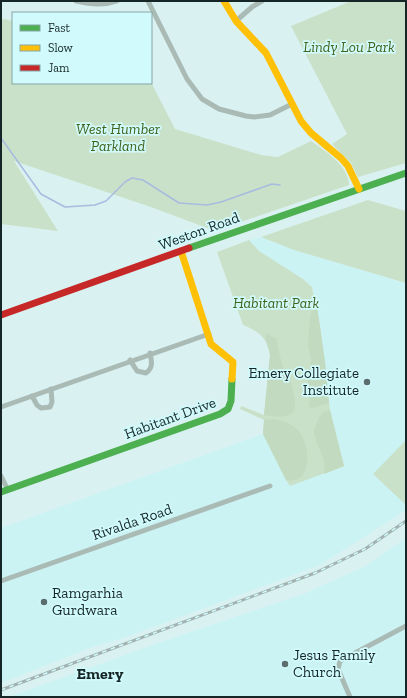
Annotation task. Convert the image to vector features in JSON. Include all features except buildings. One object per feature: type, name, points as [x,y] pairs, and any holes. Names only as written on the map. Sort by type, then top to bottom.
[{"type":"street","points":[[76,1],[96,5],[109,4],[117,1]]},
{"type":"street","points":[[148,1],[188,79],[202,100],[219,109],[254,117],[270,114],[292,104]]},
{"type":"street","points":[[224,1],[236,21],[266,53],[301,121],[311,133],[341,158],[348,166],[358,189]]},
{"type":"street","points":[[236,21],[252,7],[262,1]]},
{"type":"street","name":"Weston Road","points":[[1,315],[406,173]]},
{"type":"street","name":"Habitant Drive","points":[[4,491],[224,412],[228,409],[231,401],[233,362],[215,349],[211,344],[209,334],[180,251]]},
{"type":"street","points":[[1,407],[130,360],[209,334]]},
{"type":"street","points":[[130,360],[137,371],[146,373],[152,364],[150,354]]},
{"type":"street","points":[[32,396],[37,405],[41,408],[50,407],[52,402],[51,389]]},
{"type":"street","points":[[1,476],[4,491]]},
{"type":"street","name":"Rivalda Road","points":[[1,581],[270,486]]},
{"type":"street","points":[[350,697],[338,672],[338,665],[340,662],[406,626]]},
{"type":"shaded area","points":[[261,237],[294,250],[406,283],[406,510],[320,565],[124,638],[92,647],[1,683],[1,528],[263,434],[286,480],[344,466],[330,410],[320,326],[312,287],[303,279],[259,251],[249,240]]},
{"type":"shaded area","points":[[406,538],[406,697],[9,697],[158,643],[303,594],[364,567]]},
{"type":"green space","name":"Lindy Lou Park","points":[[351,1],[406,1],[406,163],[358,177],[351,163],[332,144],[347,134],[291,26]]},
{"type":"green space","name":"West Humber Parkland","points":[[4,19],[12,21],[12,84],[152,84],[175,129],[261,155],[278,157],[311,141],[335,159],[345,171],[349,185],[217,230],[210,229],[148,206],[14,161],[58,231],[1,224],[1,20]]},
{"type":"green space","points":[[368,200],[406,211],[406,283],[294,250],[261,237]]},
{"type":"green space","name":"Habitant Park","points":[[249,240],[259,251],[303,279],[312,287],[320,326],[330,410],[344,466],[290,486],[263,434],[264,420],[240,409],[241,406],[264,415],[270,355],[265,340],[258,333],[243,325],[217,252]]},
{"type":"green space","points":[[316,299],[325,361],[329,403],[312,408],[309,406],[310,390],[306,376],[310,368],[311,360],[308,344],[310,317]]},
{"type":"green space","points":[[266,333],[277,339],[284,370],[292,384],[295,403],[293,412],[286,416],[264,415],[270,355],[266,341]]},
{"type":"green space","points":[[330,410],[344,466],[324,474],[325,468],[323,457],[314,431],[318,419],[323,412]]},
{"type":"green space","points":[[275,419],[293,426],[304,440],[308,460],[306,469],[302,476],[295,480],[286,480],[263,434],[264,420]]},
{"type":"green space","points":[[406,440],[406,505],[373,474]]},
{"type":"waterway","points":[[1,138],[41,194],[65,207],[95,205],[106,201],[125,182],[132,178],[143,180],[179,203],[207,205],[221,202],[272,184],[280,185]]},
{"type":"railway","points":[[1,690],[315,573],[365,549],[406,521]]},
{"type":"traffic: fast","points":[[189,248],[406,173]]},
{"type":"traffic: fast","points":[[1,492],[220,414],[228,409],[231,401],[232,379]]},
{"type":"traffic: slow","points":[[224,1],[236,21],[266,53],[301,121],[311,133],[341,158],[348,166],[359,189]]},
{"type":"traffic: slow","points":[[181,251],[211,344],[233,362],[232,379]]},
{"type":"traffic: jam","points":[[1,315],[189,248]]},
{"type":"place","name":"Emery Collegiate Institute","points":[[367,382]]},
{"type":"place","name":"Ramgarhia Gurdwara","points":[[44,602]]},
{"type":"place","name":"Jesus Family Church","points":[[285,664]]},
{"type":"district","name":"Emery","points":[[100,673]]}]
